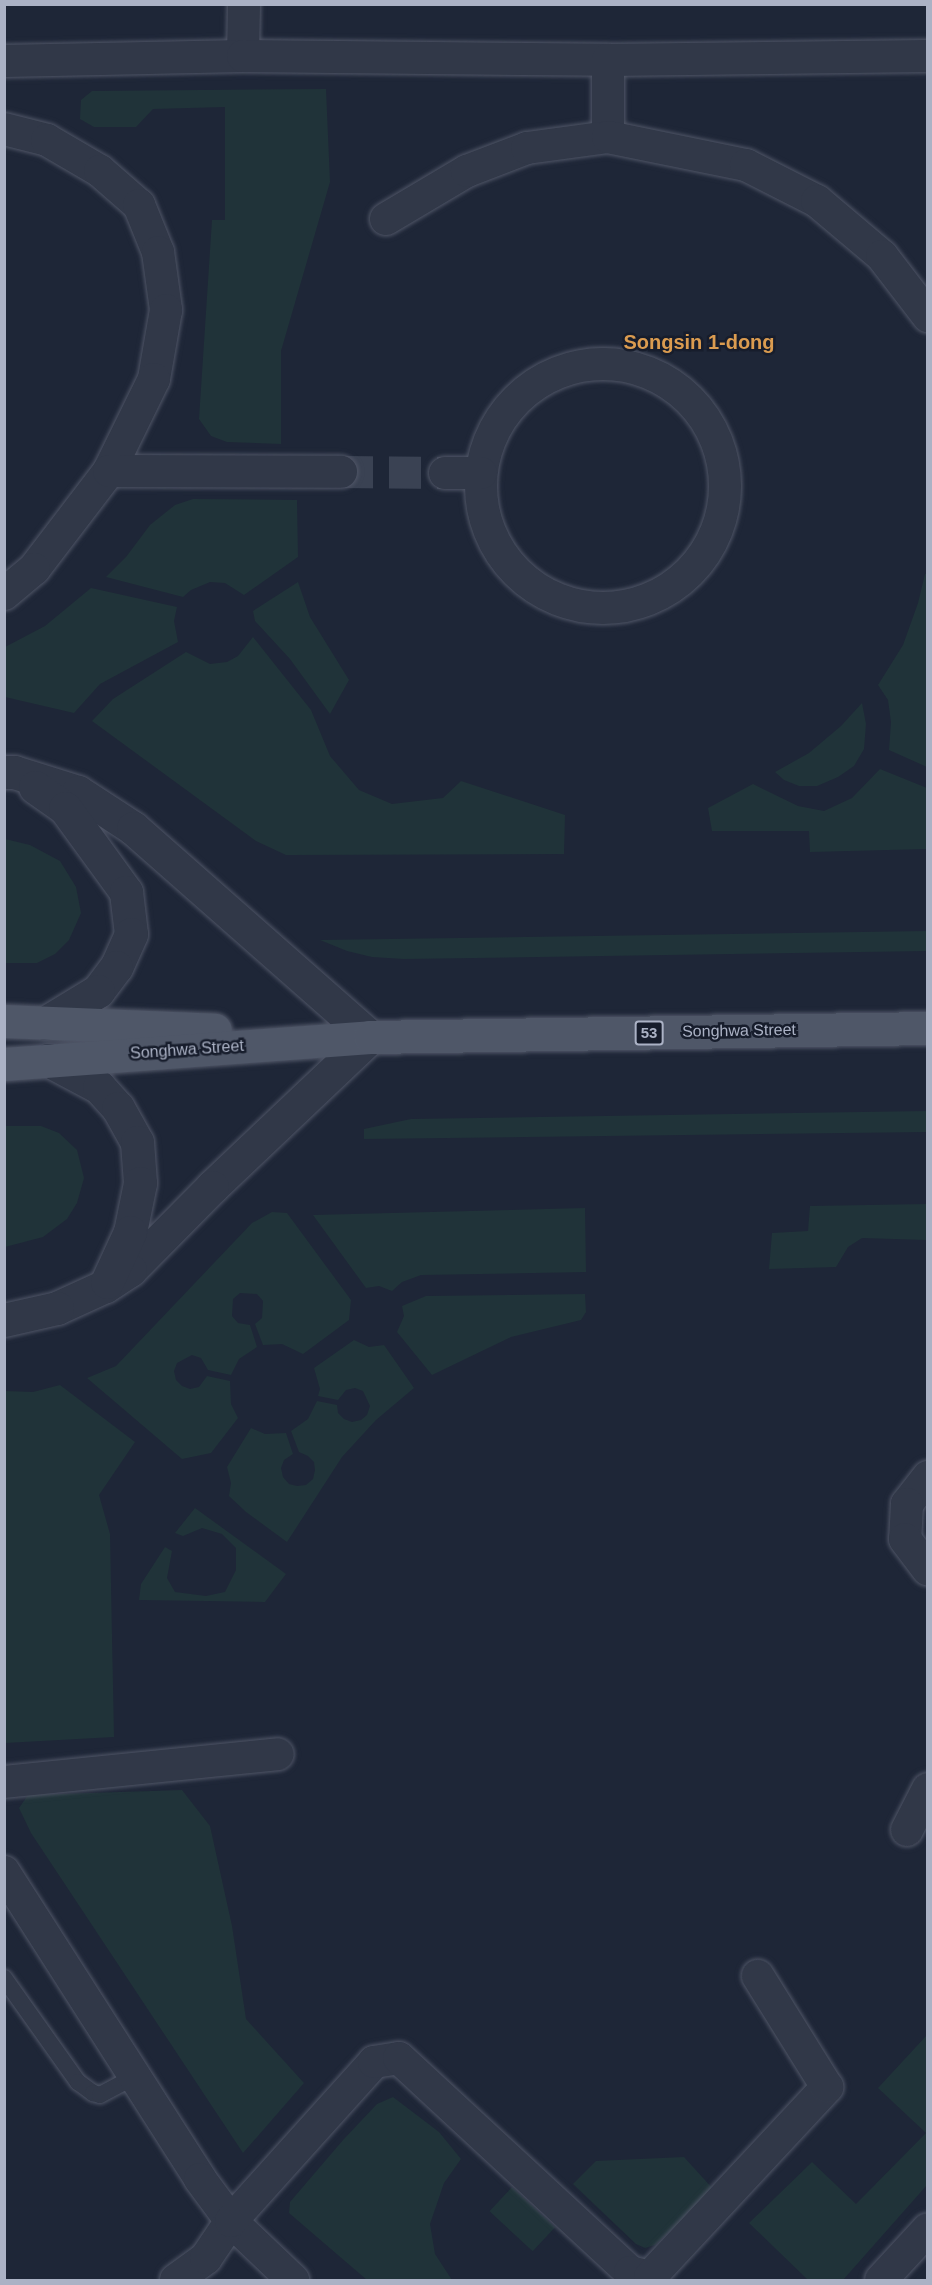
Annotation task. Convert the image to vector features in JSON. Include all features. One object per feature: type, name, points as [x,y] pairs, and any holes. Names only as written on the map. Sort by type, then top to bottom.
[{"type":"main road","name":"Songhwa Street","points":[[4,1021],[370,1037]]},
{"type":"main road","name":"Songhwa Street","points":[[4,1064],[370,1037],[927,1028]]},
{"type":"street","points":[[243,56],[244,4]]},
{"type":"street","points":[[4,61],[243,56],[608,60],[927,56]]},
{"type":"street","points":[[608,60],[608,137]]},
{"type":"street","points":[[4,129],[47,140],[100,171],[139,205],[158,252],[166,310],[154,379],[109,471],[34,569],[4,594]]},
{"type":"street","points":[[386,219],[467,171],[527,148],[608,137],[746,165],[817,201],[882,256],[927,316]]},
{"type":"street","points":[[620,364],[653,374],[675,386],[694,404],[709,424],[720,448],[725,473],[725,498],[719,523],[709,547],[694,568],[675,585],[653,598],[628,606],[586,607],[553,598],[531,585],[512,568],[497,548],[486,524],[481,499],[481,473],[487,448],[497,425],[512,404],[531,387],[553,374],[577,366],[620,364]]},
{"type":"street","points":[[109,471],[341,472]]},
{"type":"street","points":[[445,473],[481,473]]},
{"type":"street","points":[[9,772],[65,808],[126,892],[131,933],[116,967],[98,991],[45,1023]]},
{"type":"street","points":[[4,1320],[57,1308],[105,1286],[137,1263],[212,1187],[370,1037],[133,828],[78,792],[9,772]]},
{"type":"street","points":[[48,1060],[99,1087],[118,1108],[137,1142],[140,1183],[130,1232],[105,1286]]},
{"type":"street","points":[[927,1477],[907,1504],[905,1539],[927,1569]]},
{"type":"street","points":[[4,1782],[278,1754]]},
{"type":"street","points":[[907,1830],[927,1789]]},
{"type":"street","points":[[4,1872],[200,2179],[231,2221],[293,2280]]},
{"type":"street","points":[[176,2280],[206,2258],[231,2221],[374,2062],[399,2058],[630,2272],[650,2277],[827,2087],[758,1976]]},
{"type":"street","points":[[881,2280],[927,2229]]},
{"type":"lane","points":[[4,1978],[78,2082],[93,2093],[100,2095],[135,2076]]},
{"type":"shaded area","points":[[326,89],[330,182],[281,351],[281,444],[227,442],[211,436],[199,419],[212,220],[225,220],[225,107],[153,109],[136,127],[94,127],[80,119],[81,100],[92,91]]},
{"type":"shaded area","points":[[193,499],[297,500],[298,557],[244,595],[225,583],[210,582],[191,590],[183,597],[106,577],[126,557],[150,525],[175,505]]},
{"type":"shaded area","points":[[925,574],[928,574],[927,767],[889,750],[891,722],[888,700],[878,685],[903,645],[918,603]]},
{"type":"shaded area","points":[[298,582],[310,617],[349,680],[330,714],[290,659],[255,621],[253,611]]},
{"type":"shaded area","points":[[91,588],[177,607],[174,621],[178,642],[100,684],[74,713],[5,697],[5,647],[45,626]]},
{"type":"shaded area","points":[[253,637],[311,710],[330,756],[359,790],[392,804],[443,798],[461,781],[565,815],[564,854],[286,855],[256,841],[92,721],[113,699],[186,652],[210,664],[227,662],[238,656]]},
{"type":"shaded area","points":[[862,703],[866,724],[864,749],[854,766],[838,777],[817,786],[799,786],[784,780],[775,772],[809,753],[841,726]]},
{"type":"shaded area","points":[[880,769],[927,788],[927,849],[810,852],[809,831],[712,831],[708,808],[753,784],[798,806],[824,811],[852,798]]},
{"type":"shaded area","points":[[5,839],[30,845],[60,861],[76,887],[81,913],[69,940],[55,954],[37,963],[5,963]]},
{"type":"shaded area","points":[[927,931],[927,951],[404,959],[372,957],[347,951],[320,940]]},
{"type":"shaded area","points":[[927,1111],[927,1132],[364,1139],[364,1129],[411,1119]]},
{"type":"shaded area","points":[[5,1126],[41,1126],[59,1133],[77,1150],[84,1178],[77,1203],[67,1219],[43,1237],[5,1247]]},
{"type":"shaded area","points":[[927,1204],[926,1240],[862,1238],[848,1247],[836,1267],[769,1269],[772,1233],[808,1231],[810,1206]]},
{"type":"shaded area","points":[[585,1208],[586,1272],[421,1275],[402,1282],[392,1291],[379,1286],[366,1288],[313,1215]]},
{"type":"shaded area","points":[[272,1212],[287,1213],[351,1300],[349,1320],[303,1354],[282,1344],[263,1345],[255,1324],[262,1318],[263,1301],[257,1294],[240,1293],[233,1299],[232,1316],[238,1323],[250,1325],[257,1347],[239,1359],[231,1375],[208,1370],[201,1358],[192,1355],[177,1363],[174,1371],[176,1380],[182,1386],[190,1389],[199,1387],[207,1376],[230,1381],[231,1404],[238,1418],[211,1453],[182,1459],[87,1378],[116,1366],[252,1223]]},
{"type":"shaded area","points":[[585,1294],[586,1312],[581,1320],[511,1337],[432,1375],[397,1332],[404,1316],[402,1306],[426,1296]]},
{"type":"shaded area","points":[[354,1340],[369,1347],[384,1345],[414,1388],[376,1420],[342,1457],[287,1542],[246,1512],[229,1496],[231,1483],[227,1467],[251,1428],[265,1434],[286,1433],[293,1454],[284,1460],[281,1468],[283,1477],[289,1484],[306,1485],[313,1479],[314,1462],[299,1452],[291,1431],[308,1419],[317,1401],[337,1405],[338,1413],[344,1419],[352,1422],[361,1420],[367,1415],[370,1406],[363,1391],[355,1388],[346,1390],[338,1400],[318,1396],[320,1389],[314,1368]]},
{"type":"shaded area","points":[[60,1385],[135,1442],[99,1495],[110,1534],[114,1737],[5,1743],[5,1391],[33,1392]]},
{"type":"shaded area","points":[[195,1508],[286,1574],[265,1602],[139,1600],[141,1584],[165,1547],[172,1551],[167,1578],[175,1592],[206,1596],[225,1592],[236,1570],[236,1548],[222,1534],[202,1528],[183,1536],[175,1533]]},
{"type":"shaded area","points":[[182,1790],[210,1826],[232,1926],[246,2019],[304,2083],[243,2153],[31,1833],[19,1808],[28,1795]]},
{"type":"shaded area","points":[[927,2035],[927,2185],[843,2280],[808,2280],[749,2223],[812,2162],[856,2204],[926,2133],[878,2088]]},
{"type":"shaded area","points":[[393,2097],[439,2132],[461,2159],[444,2183],[430,2224],[435,2254],[452,2280],[367,2280],[289,2213],[290,2202],[343,2140],[377,2104]]},
{"type":"shaded area","points":[[684,2157],[714,2190],[655,2245],[645,2248],[636,2244],[573,2184],[596,2161]]},
{"type":"shaded area","points":[[512,2187],[555,2227],[533,2251],[489,2211]]},
{"type":"tunnel","points":[[341,472],[445,473]]},
{"type":"district","name":"Songsin 1-dong","points":[[699,342]]}]
